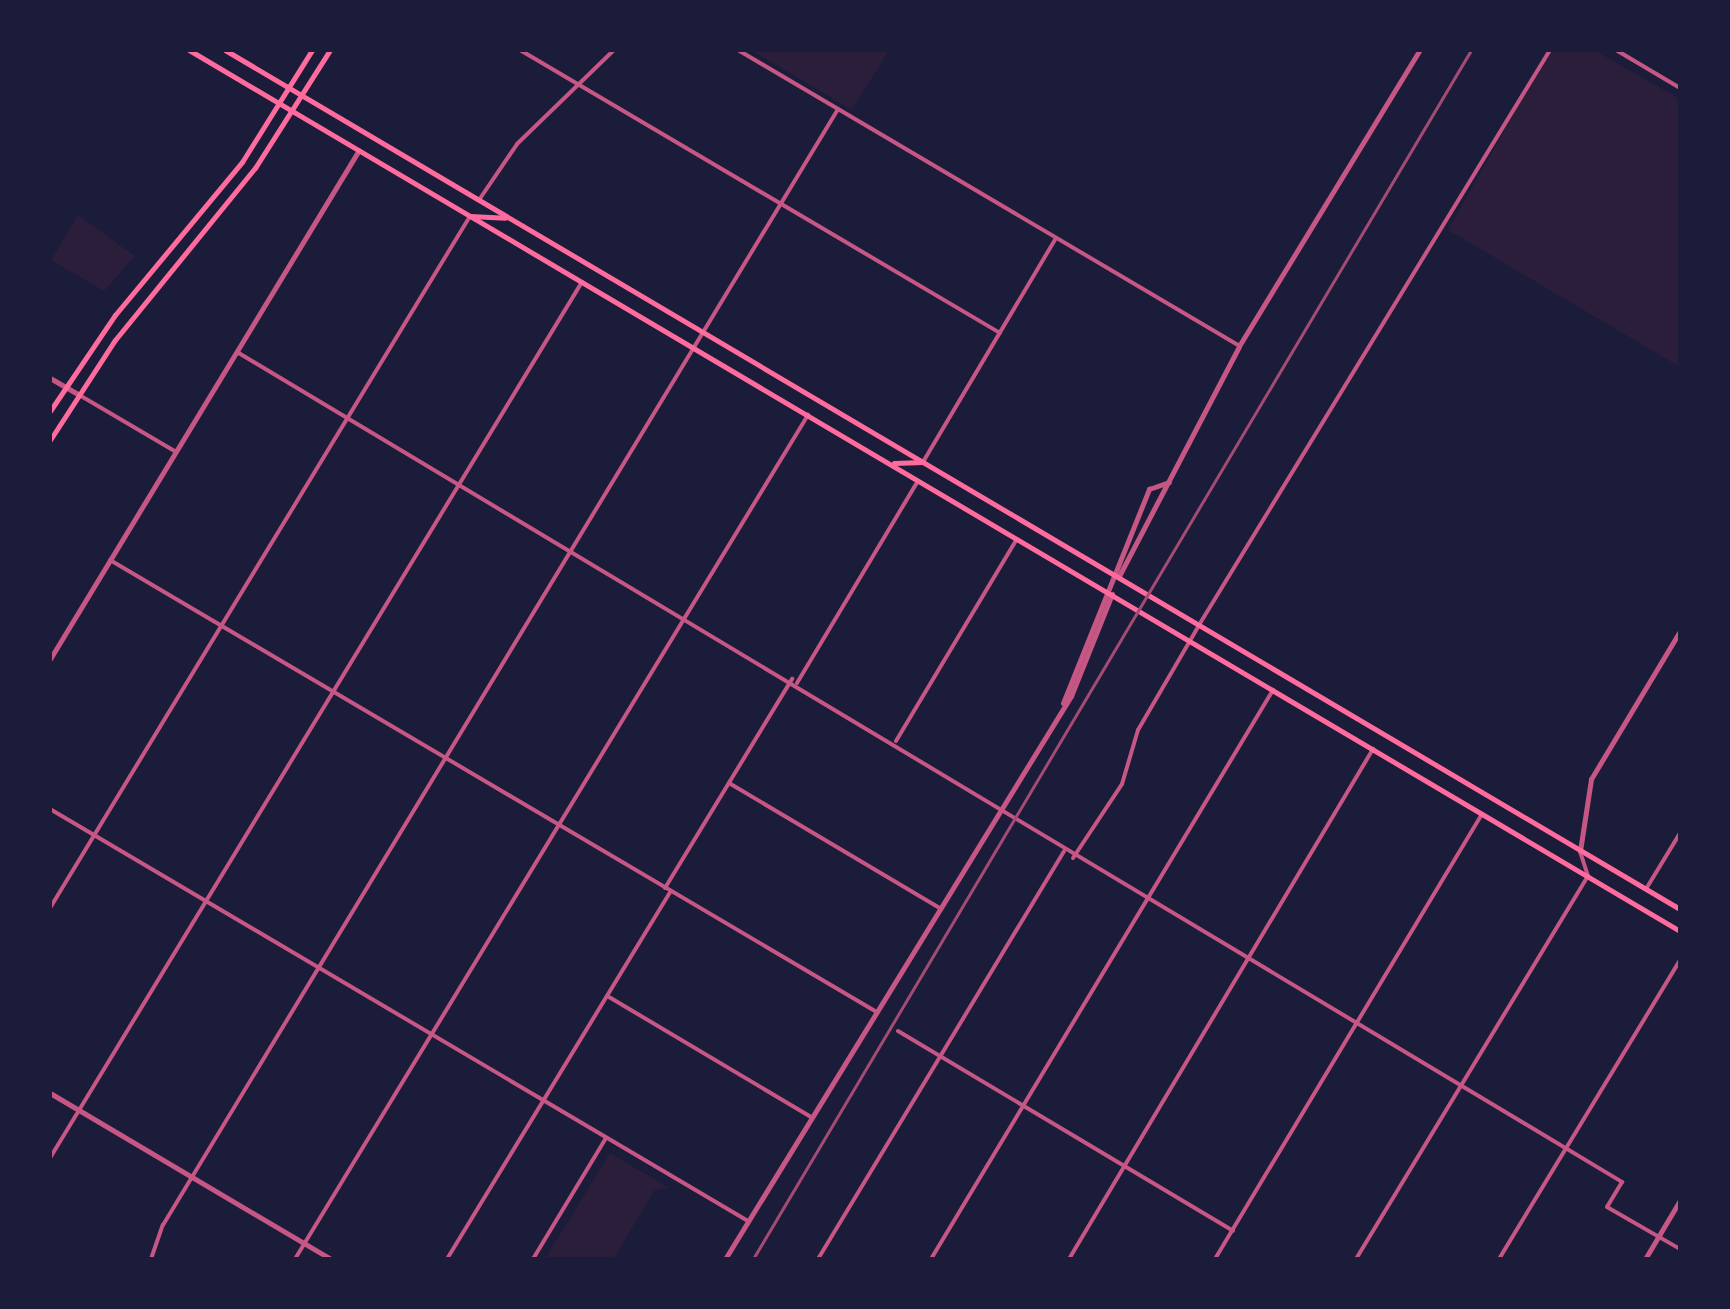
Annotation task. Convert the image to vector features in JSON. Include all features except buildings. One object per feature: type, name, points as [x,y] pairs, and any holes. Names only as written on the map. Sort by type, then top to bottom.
[{"type":"main road","points":[[189,50],[1680,931]]},
{"type":"main road","points":[[225,50],[1680,910]]},
{"type":"main road","points":[[50,412],[280,104],[312,50]]},
{"type":"main road","points":[[50,440],[78,394],[292,111],[330,50]]},
{"type":"main road","points":[[470,216],[513,220]]},
{"type":"main road","points":[[152,271],[163,280]]},
{"type":"main road","points":[[887,462],[923,462]]},
{"type":"street","points":[[520,50],[1000,333]]},
{"type":"street","points":[[480,200],[517,144],[614,50]]},
{"type":"street","points":[[738,50],[1239,346]]},
{"type":"street","points":[[1062,703],[1120,576],[1239,346],[1420,50]]},
{"type":"street","points":[[1073,858],[1122,784],[1138,730],[1199,625],[1550,50]]},
{"type":"street","points":[[1616,50],[1680,88]]},
{"type":"street","points":[[151,1259],[192,1177],[574,551],[838,108]]},
{"type":"street","points":[[50,659],[359,150]]},
{"type":"street","points":[[50,908],[470,216]]},
{"type":"street","points":[[923,462],[1055,240]]},
{"type":"street","points":[[50,1158],[582,282]]},
{"type":"street","points":[[238,352],[896,741],[1000,805],[1073,858],[1622,1182],[1607,1207],[1680,1250]]},
{"type":"street","points":[[50,378],[176,452]]},
{"type":"street","points":[[296,1259],[808,415]]},
{"type":"street","points":[[447,1259],[607,996],[729,783],[918,481]]},
{"type":"street","points":[[1120,576],[1148,489],[1168,482]]},
{"type":"street","points":[[896,741],[1017,539]]},
{"type":"street","points":[[110,560],[875,1011]]},
{"type":"street","points":[[725,1259],[1089,664],[1112,594]]},
{"type":"street","points":[[1356,1259],[1588,876],[1580,851],[1591,779],[1680,631]]},
{"type":"street","points":[[931,1259],[1273,690]]},
{"type":"street","points":[[1070,1259],[1373,750]]},
{"type":"street","points":[[729,783],[938,907]]},
{"type":"street","points":[[50,809],[748,1221]]},
{"type":"street","points":[[1216,1259],[1482,814]]},
{"type":"street","points":[[1646,889],[1680,833]]},
{"type":"street","points":[[818,1259],[1064,852]]},
{"type":"street","points":[[1499,1259],[1680,960]]},
{"type":"street","points":[[607,996],[811,1117]]},
{"type":"street","points":[[898,1031],[1232,1230]]},
{"type":"street","points":[[50,1093],[331,1259]]},
{"type":"street","points":[[533,1259],[606,1138]]},
{"type":"street","points":[[1645,1259],[1680,1200]]},
{"type":"street","points":[[50,1234],[50,1259]]},
{"type":"lane","points":[[273,50],[282,50]]},
{"type":"shaded area","points":[[751,50],[889,50],[852,110]]},
{"type":"shaded area","points":[[1549,50],[1594,50],[1680,99],[1680,367],[1448,230]]},
{"type":"shaded area","points":[[78,215],[135,256],[104,291],[51,260]]},
{"type":"shaded area","points":[[610,1153],[669,1188],[655,1190],[613,1259],[545,1259]]},
{"type":"railway","points":[[753,1259],[1471,50]]}]
